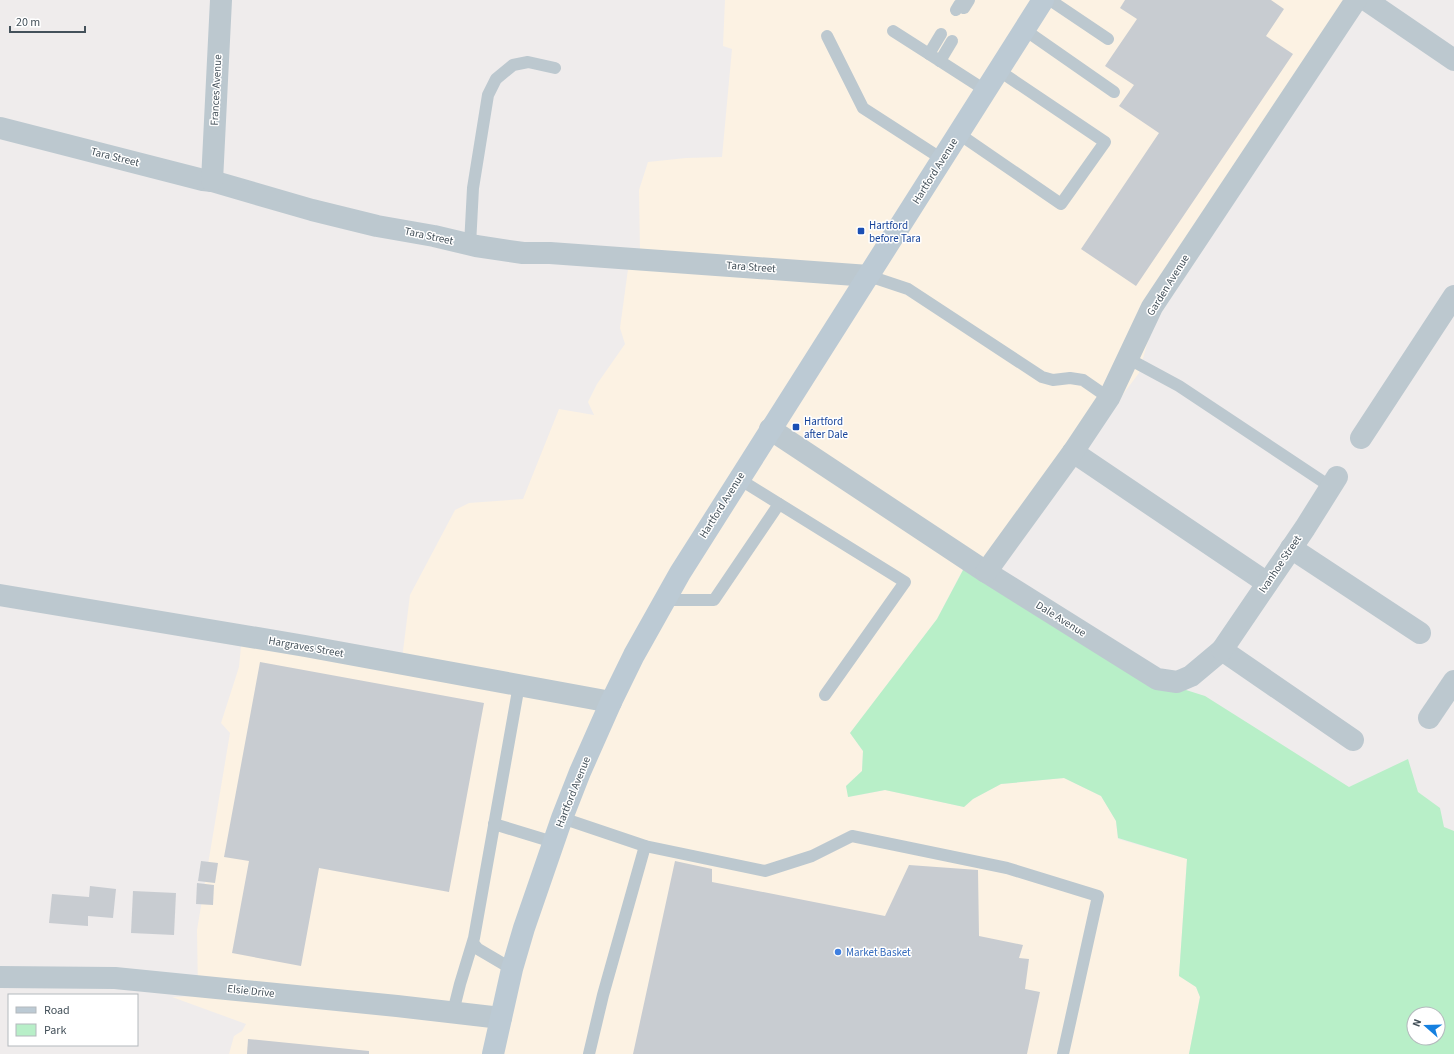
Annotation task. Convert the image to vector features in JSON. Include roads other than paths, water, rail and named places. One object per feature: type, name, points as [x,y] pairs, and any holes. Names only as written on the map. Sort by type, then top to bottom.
[{"type":"main road","name":"Hartford Avenue","points":[[493,1054],[512,969],[553,842],[580,772],[634,655],[680,573],[1043,0]]},
{"type":"street","name":"Frances Avenue","points":[[212,181],[221,0]]},
{"type":"street","name":"Garden Avenue","points":[[986,572],[1073,452],[1109,398],[1129,359],[1152,308],[1356,0]]},
{"type":"street","points":[[1366,0],[1454,60]]},
{"type":"street","name":"Tara Street","points":[[0,128],[203,180],[212,181],[312,210],[377,226],[434,236],[470,245],[523,254],[558,254],[869,276]]},
{"type":"street","points":[[1361,438],[1454,296]]},
{"type":"street","name":"Dale Avenue","points":[[770,429],[986,572],[1157,679],[1177,682],[1190,676],[1222,650]]},
{"type":"street","points":[[1073,452],[1267,584]]},
{"type":"street","name":"Ivanhoe Street","points":[[1222,650],[1334,482]]},
{"type":"street","points":[[1291,548],[1420,633]]},
{"type":"street","name":"Hargraves Street","points":[[0,594],[305,646],[611,702]]},
{"type":"street","points":[[1222,650],[1353,740]]},
{"type":"street","points":[[1429,718],[1454,680]]},
{"type":"street","name":"Elsie Drive","points":[[0,977],[114,978],[397,1006],[500,1018]]},
{"type":"lane","points":[[1050,0],[1108,39]]},
{"type":"lane","points":[[1025,30],[1114,92]]},
{"type":"lane","points":[[893,31],[985,90]]},
{"type":"lane","points":[[929,54],[941,34]]},
{"type":"lane","points":[[827,36],[863,108],[942,159]]},
{"type":"lane","points":[[940,61],[952,41]]},
{"type":"lane","points":[[470,245],[473,188],[488,96],[496,79],[513,64],[528,62],[555,68]]},
{"type":"lane","points":[[959,134],[1061,204],[1105,142],[998,70]]},
{"type":"lane","points":[[869,276],[908,289],[1042,377],[1053,380],[1070,378],[1083,380],[1109,398]]},
{"type":"lane","points":[[1129,359],[1179,386],[1334,482]]},
{"type":"lane","points":[[739,479],[904,582],[825,695]]},
{"type":"lane","points":[[665,600],[714,600],[779,504]]},
{"type":"lane","points":[[453,1012],[473,943],[519,685]]},
{"type":"lane","points":[[562,818],[644,846],[765,871],[812,856],[852,836],[1007,868],[1098,896],[1063,1054]]},
{"type":"lane","points":[[494,824],[553,842]]},
{"type":"lane","points":[[589,1054],[603,995],[644,846]]},
{"type":"lane","points":[[473,943],[478,949],[512,969]]},
{"type":"place","name":"Hartford before Tara","points":[[861,231]]},
{"type":"place","name":"Hartford after Dale","points":[[796,427]]},
{"type":"place","name":"Market Basket","points":[[838,952]]}]
